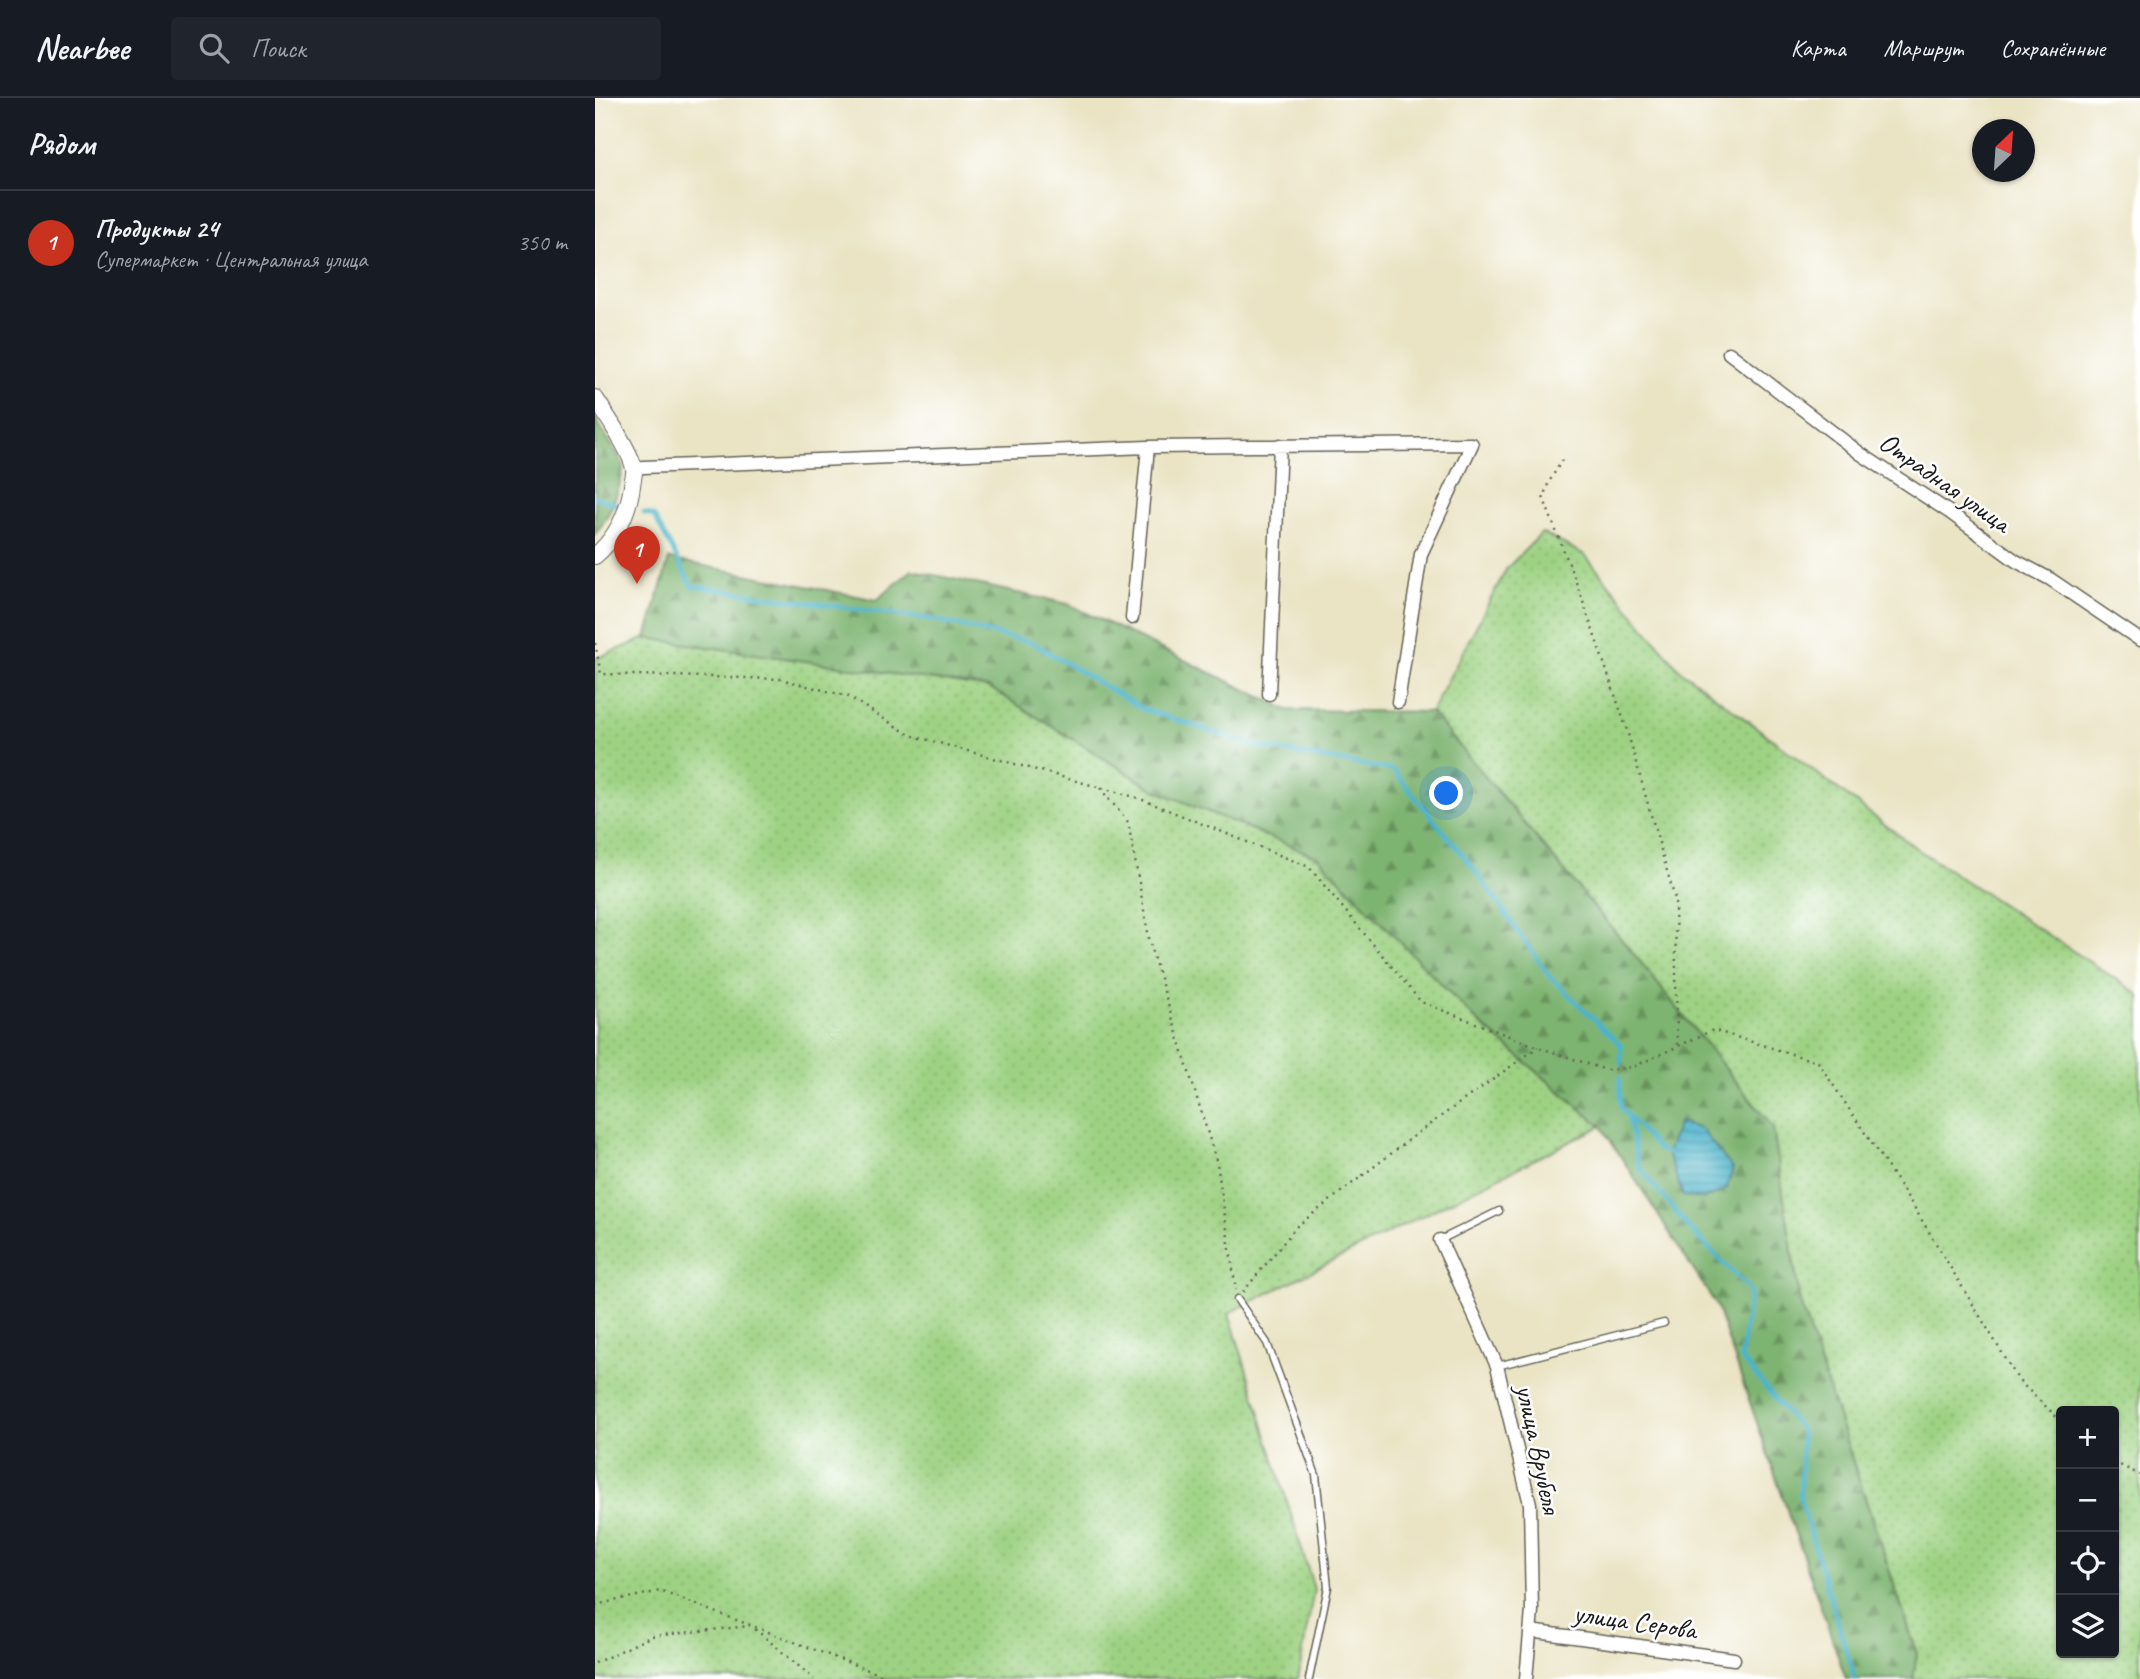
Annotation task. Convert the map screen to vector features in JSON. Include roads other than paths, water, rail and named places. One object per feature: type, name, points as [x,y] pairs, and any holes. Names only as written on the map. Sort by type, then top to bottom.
[{"type":"street","name":"Отрадная улица","points":[[1730,354],[1861,454],[1949,512],[2016,561],[2137,632]]},
{"type":"street","points":[[595,398],[624,445],[634,469],[630,500],[620,524],[606,546],[595,556]]},
{"type":"street","points":[[634,469],[1148,447],[1472,444],[1421,554],[1398,702]]},
{"type":"street","points":[[1269,694],[1280,445]]},
{"type":"street","points":[[1132,618],[1148,447]]},
{"type":"street","name":"улица Врубеля","points":[[1440,1240],[1497,1366],[1530,1504],[1532,1611],[1526,1679]]},
{"type":"street","name":"улица Серова","points":[[1530,1631],[1734,1659]]},
{"type":"lane","points":[[1440,1240],[1499,1211]]},
{"type":"lane","points":[[1237,1299],[1268,1343],[1316,1475],[1328,1587],[1310,1679]]},
{"type":"lane","points":[[1497,1366],[1664,1323]]},
{"type":"water","points":[[1679,1122],[1701,1129],[1733,1169],[1726,1190],[1704,1199],[1683,1196],[1667,1153]]},
{"type":"waterway","points":[[595,497],[618,505]]},
{"type":"waterway","points":[[644,513],[654,516],[692,586],[936,620],[1033,643],[1143,709],[1260,747],[1393,770],[1472,866],[1550,977],[1621,1045],[1621,1063]]},
{"type":"waterway","points":[[1620,1078],[1621,1108],[1658,1149],[1667,1153]]},
{"type":"waterway","points":[[1628,1116],[1639,1167],[1689,1228],[1750,1290],[1741,1358],[1802,1431],[1800,1498],[1855,1679]]},
{"type":"place","name":"Продукты 24","points":[[637,584]]}]
